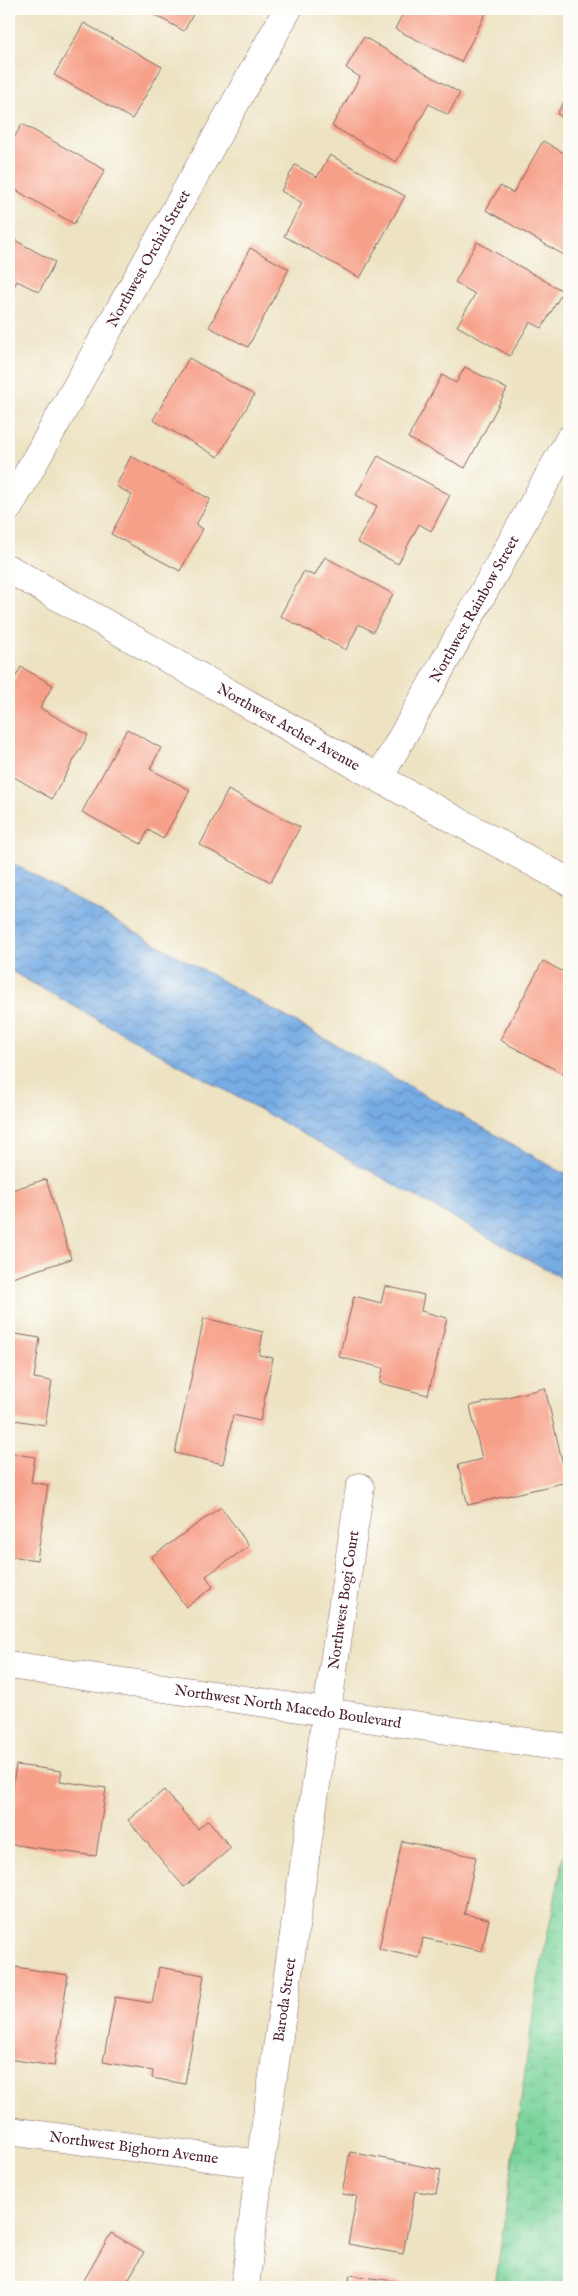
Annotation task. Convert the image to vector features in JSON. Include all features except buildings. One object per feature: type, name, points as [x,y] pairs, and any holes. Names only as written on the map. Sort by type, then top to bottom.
[{"type":"street","name":"Northwest Orchid Street","points":[[9,507],[288,9]]},
{"type":"street","name":"Northwest Rainbow Street","points":[[379,778],[569,440]]},
{"type":"street","name":"Northwest Archer Avenue","points":[[9,569],[379,778],[569,882]]},
{"type":"street","name":"Northwest Bogi Court","points":[[328,1713],[360,1487]]},
{"type":"street","name":"Northwest North Macedo Boulevard","points":[[9,1665],[569,1748]]},
{"type":"street","name":"Baroda Street","points":[[245,2287],[260,2164],[328,1713]]},
{"type":"street","name":"Northwest Bighorn Avenue","points":[[9,2131],[260,2164]]},
{"type":"green space","points":[[569,1831],[569,2287],[495,2287],[537,1985]]},
{"type":"water","points":[[9,861],[569,1176],[569,1282],[9,970]]}]
